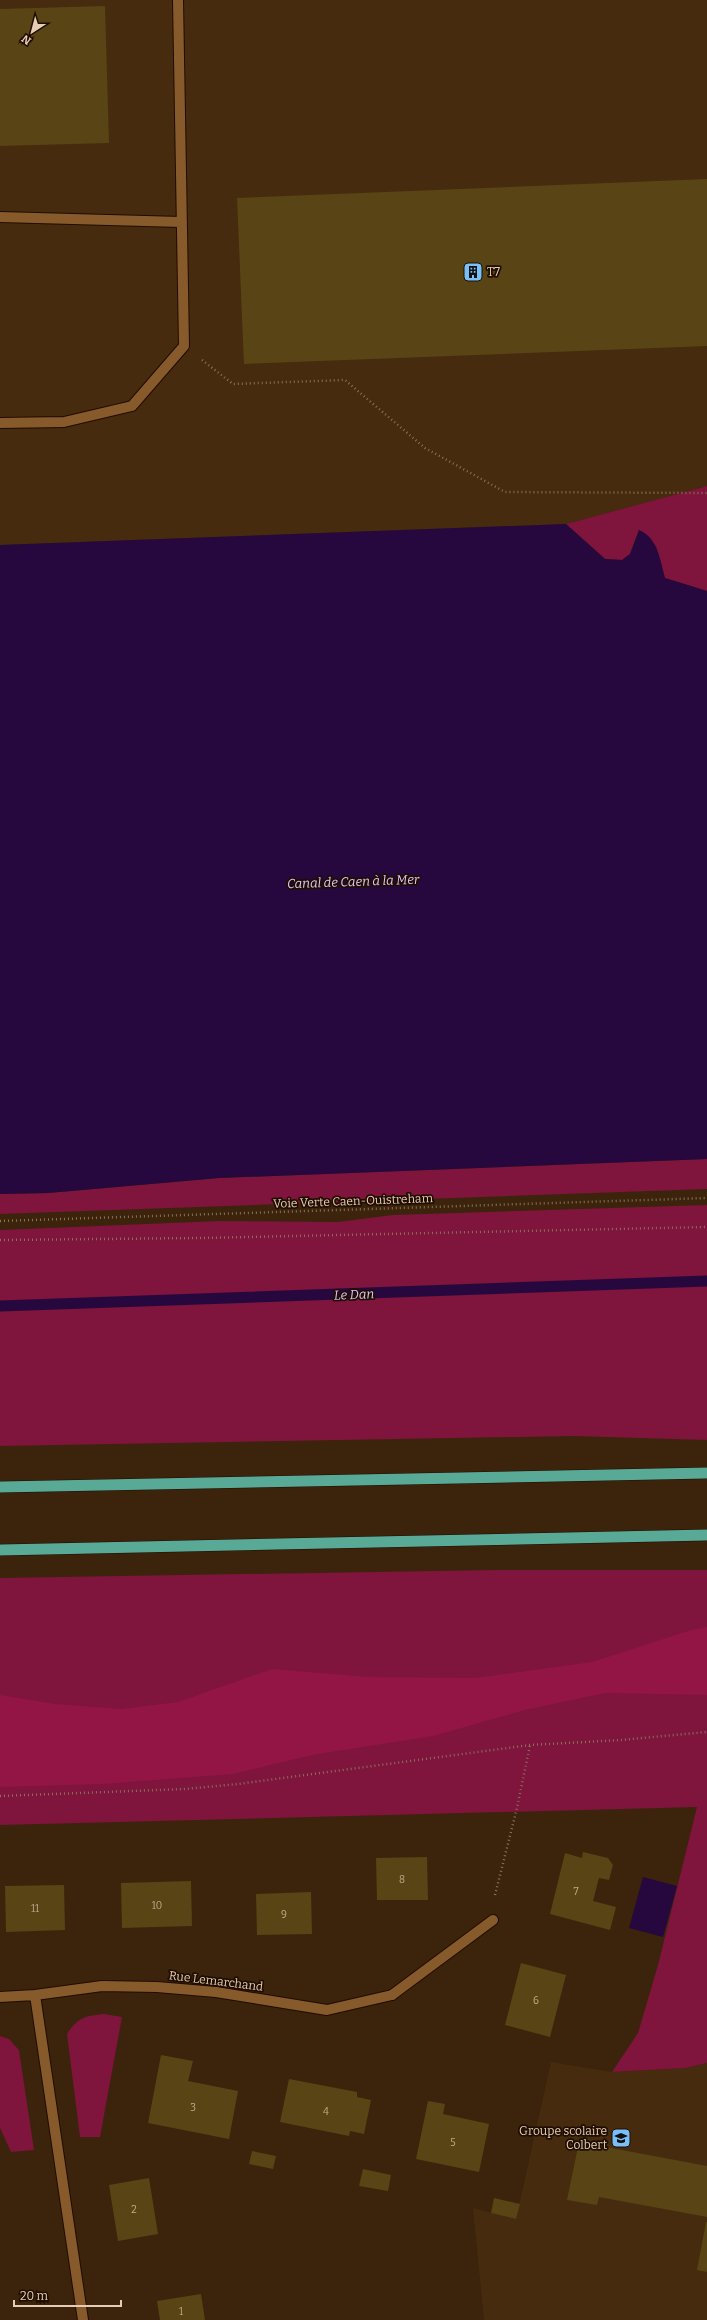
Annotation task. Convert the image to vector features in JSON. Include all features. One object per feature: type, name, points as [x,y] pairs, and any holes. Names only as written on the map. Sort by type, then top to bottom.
[{"type":"highway","points":[[0,1487],[707,1473]]},
{"type":"highway","points":[[0,1550],[707,1535]]},
{"type":"street","points":[[0,423],[64,422],[132,406],[184,346],[178,0]]},
{"type":"street","points":[[0,217],[181,222]]},
{"type":"street","name":"Rue Lemarchand","points":[[0,1997],[35,1995],[102,1986],[157,1987],[216,1992],[327,2010],[392,1995],[493,1920]]},
{"type":"street","points":[[35,1995],[83,2320]]},
{"type":"path","points":[[184,346],[233,384],[345,380],[425,448],[505,492],[707,493]]},
{"type":"path","name":"Voie Verte Caen-Ouistreham","points":[[0,1221],[707,1198]]},
{"type":"path","points":[[0,1240],[201,1238],[707,1227]]},
{"type":"path","points":[[0,1796],[185,1789],[238,1784],[530,1745],[621,1740],[707,1732]]},
{"type":"path","points":[[493,1920],[494,1900],[517,1808],[530,1745]]},
{"type":"shaded area","points":[[0,0],[707,0],[707,486],[566,524],[0,545]]},
{"type":"shaded area","points":[[707,486],[707,591],[665,578],[656,546],[639,530],[630,554],[622,560],[605,559],[566,524]]},
{"type":"shaded area","points":[[707,1159],[707,1189],[0,1214],[0,1194],[48,1193],[219,1178]]},
{"type":"shaded area","points":[[707,1205],[707,1440],[574,1436],[0,1446],[0,1230],[219,1221],[338,1222],[393,1215]]},
{"type":"shaded area","points":[[496,1570],[707,1570],[707,2063],[686,2068],[612,2072],[638,2033],[658,1965],[697,1807],[0,1825],[0,1578]]},
{"type":"shaded area","points":[[707,1627],[707,1695],[605,1693],[525,1710],[433,1736],[312,1755],[233,1774],[103,1784],[0,1787],[0,1695],[55,1704],[121,1709],[178,1702],[272,1669],[369,1677],[475,1678],[592,1662],[691,1630]]},
{"type":"shaded area","points":[[104,2014],[122,2017],[100,2137],[80,2137],[67,2034],[82,2018]]},
{"type":"shaded area","points":[[0,2036],[9,2039],[19,2050],[34,2150],[11,2152],[0,2128]]},
{"type":"shaded area","name":"Groupe scolaire Colbert","points":[[551,2062],[612,2072],[686,2068],[707,2063],[707,2320],[484,2320],[473,2208],[516,2219]]},
{"type":"water","name":"Canal de Caen à la Mer","points":[[566,524],[605,559],[622,560],[630,554],[639,530],[650,538],[654,544],[660,557],[665,578],[707,591],[707,1159],[219,1178],[48,1193],[0,1194],[0,545]]},
{"type":"water","points":[[643,1877],[677,1886],[663,1937],[629,1928]]},
{"type":"building","points":[[105,6],[109,143],[0,146],[0,9]]},
{"type":"building","name":"T7","points":[[707,179],[707,346],[244,364],[237,198]]},
{"type":"building","points":[[583,1852],[608,1858],[613,1865],[609,1880],[599,1878],[593,1901],[616,1907],[610,1930],[550,1914],[565,1853],[582,1858]]},
{"type":"building","points":[[427,1857],[428,1900],[377,1900],[376,1858]]},
{"type":"building","points":[[191,1881],[192,1926],[122,1928],[121,1883]]},
{"type":"building","points":[[64,1885],[65,1930],[6,1932],[5,1886]]},
{"type":"building","points":[[311,1892],[312,1934],[257,1935],[256,1894]]},
{"type":"building","points":[[521,1963],[566,1975],[550,2037],[505,2025]]},
{"type":"building","points":[[161,2055],[193,2061],[188,2081],[238,2091],[229,2139],[148,2123]]},
{"type":"building","points":[[289,2079],[357,2092],[357,2097],[371,2100],[364,2134],[350,2131],[349,2136],[280,2122]]},
{"type":"building","points":[[428,2101],[445,2104],[443,2114],[489,2124],[479,2172],[416,2159]]},
{"type":"building","points":[[579,2142],[707,2166],[707,2217],[599,2197],[597,2205],[567,2200]]},
{"type":"building","points":[[252,2151],[276,2156],[273,2169],[249,2164]]},
{"type":"building","points":[[363,2169],[391,2175],[388,2191],[359,2186]]},
{"type":"building","points":[[149,2178],[158,2234],[118,2241],[109,2185]]},
{"type":"building","points":[[494,2198],[520,2204],[516,2219],[491,2213]]},
{"type":"building","points":[[707,2222],[707,2272],[697,2270]]},
{"type":"building","points":[[201,2294],[205,2320],[160,2320],[157,2301]]},
{"type":"waterway","name":"Le Dan","points":[[0,1306],[707,1281]]},
{"type":"place","name":"T7","points":[[473,272]]},
{"type":"place","name":"Groupe scolaire Colbert","points":[[621,2138]]}]
